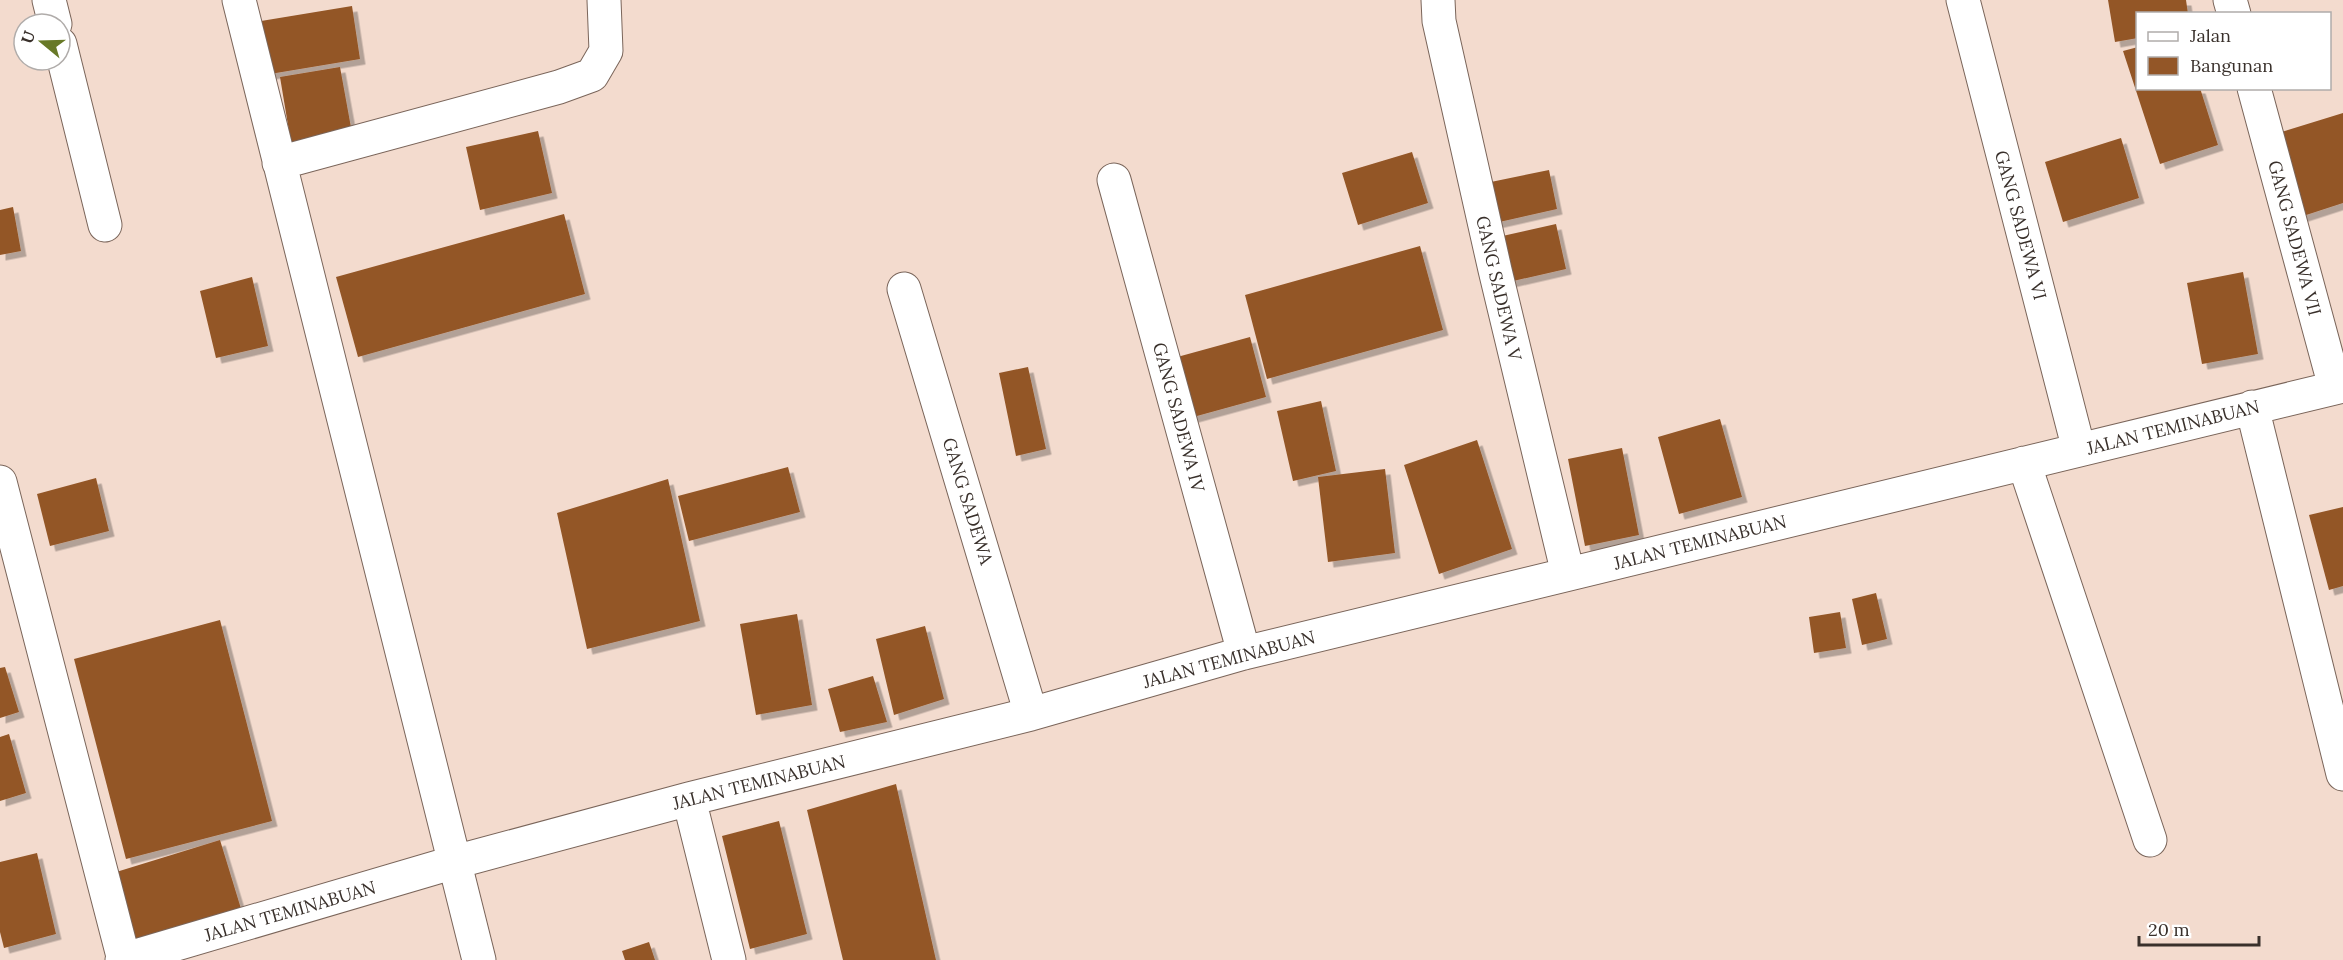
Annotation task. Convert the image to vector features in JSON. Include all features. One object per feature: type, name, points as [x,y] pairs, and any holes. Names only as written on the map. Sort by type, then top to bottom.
[{"type":"street","points":[[239,0],[479,960]]},
{"type":"street","points":[[279,163],[559,87],[592,75],[606,51],[604,0]]},
{"type":"street","name":"GANG SADEWA V","points":[[1438,0],[1439,21],[1494,270],[1568,574]]},
{"type":"street","name":"GANG SADEWA VI","points":[[1963,0],[2079,450]]},
{"type":"street","points":[[67,72],[105,225]]},
{"type":"street","name":"GANG SADEWA VII","points":[[2255,90],[2339,386]]},
{"type":"street","name":"GANG SADEWA IV","points":[[1114,180],[1244,653]]},
{"type":"street","name":"GANG SADEWA","points":[[904,289],[1031,714]]},
{"type":"street","name":"JALAN TEMINABUAN","points":[[123,960],[455,862],[689,799],[1031,714],[1244,653],[2339,386]]},
{"type":"street","points":[[2252,407],[2342,768]]},
{"type":"street","points":[[2024,463],[2150,840]]},
{"type":"street","points":[[0,482],[123,960]]},
{"type":"street","points":[[689,799],[729,960]]},
{"type":"building","points":[[2108,0],[2186,0],[2188,12],[2136,12],[2136,38],[2115,42]]},
{"type":"building","points":[[352,6],[360,59],[264,75],[255,22]]},
{"type":"building","points":[[2136,48],[2136,90],[2201,90],[2218,145],[2160,164],[2123,51]]},
{"type":"building","points":[[340,67],[352,133],[291,143],[280,77]]},
{"type":"building","points":[[2343,113],[2343,203],[2300,217],[2275,134]]},
{"type":"building","points":[[538,131],[552,193],[480,210],[466,147]]},
{"type":"building","points":[[2121,138],[2139,198],[2063,222],[2045,162]]},
{"type":"building","points":[[1412,152],[1428,203],[1358,225],[1342,173]]},
{"type":"building","points":[[1549,170],[1557,209],[1495,223],[1486,183]]},
{"type":"building","points":[[13,207],[21,251],[0,255],[0,210]]},
{"type":"building","points":[[564,214],[585,294],[358,357],[336,277]]},
{"type":"building","points":[[1556,224],[1566,269],[1509,282],[1498,237]]},
{"type":"building","points":[[1420,246],[1443,330],[1267,379],[1245,295]]},
{"type":"building","points":[[2243,272],[2258,354],[2202,364],[2187,283]]},
{"type":"building","points":[[252,277],[268,346],[216,358],[200,291]]},
{"type":"building","points":[[1250,337],[1266,397],[1186,419],[1170,359]]},
{"type":"building","points":[[1028,367],[1046,449],[1016,456],[999,373]]},
{"type":"building","points":[[1321,401],[1336,471],[1293,481],[1277,411]]},
{"type":"building","points":[[1720,419],[1742,497],[1679,514],[1658,437]]},
{"type":"building","points":[[1477,440],[1512,549],[1439,574],[1404,465]]},
{"type":"building","points":[[1622,448],[1639,535],[1585,546],[1568,459]]},
{"type":"building","points":[[788,467],[800,512],[689,541],[678,496]]},
{"type":"building","points":[[1385,469],[1395,553],[1328,562],[1318,477]]},
{"type":"building","points":[[96,478],[109,531],[50,546],[37,494]]},
{"type":"building","points":[[668,479],[700,621],[587,649],[557,513]]},
{"type":"building","points":[[2343,507],[2343,586],[2329,590],[2309,515]]},
{"type":"building","points":[[1876,593],[1887,639],[1862,645],[1852,599]]},
{"type":"building","points":[[1840,612],[1846,648],[1814,653],[1809,617]]},
{"type":"building","points":[[797,614],[812,705],[756,715],[740,624]]},
{"type":"building","points":[[220,620],[272,821],[126,859],[74,659]]},
{"type":"building","points":[[925,626],[944,699],[894,715],[876,639]]},
{"type":"building","points":[[5,667],[19,712],[0,718],[0,668]]},
{"type":"building","points":[[873,676],[887,722],[840,732],[828,689]]},
{"type":"building","points":[[9,734],[26,793],[0,801],[0,737]]},
{"type":"building","points":[[896,784],[936,960],[843,960],[807,810]]},
{"type":"building","points":[[779,821],[807,934],[750,949],[722,836]]},
{"type":"building","points":[[220,840],[242,912],[135,945],[113,873]]},
{"type":"building","points":[[37,853],[56,934],[4,948],[0,932],[0,862]]},
{"type":"building","points":[[649,942],[655,960],[625,960],[622,951]]}]
